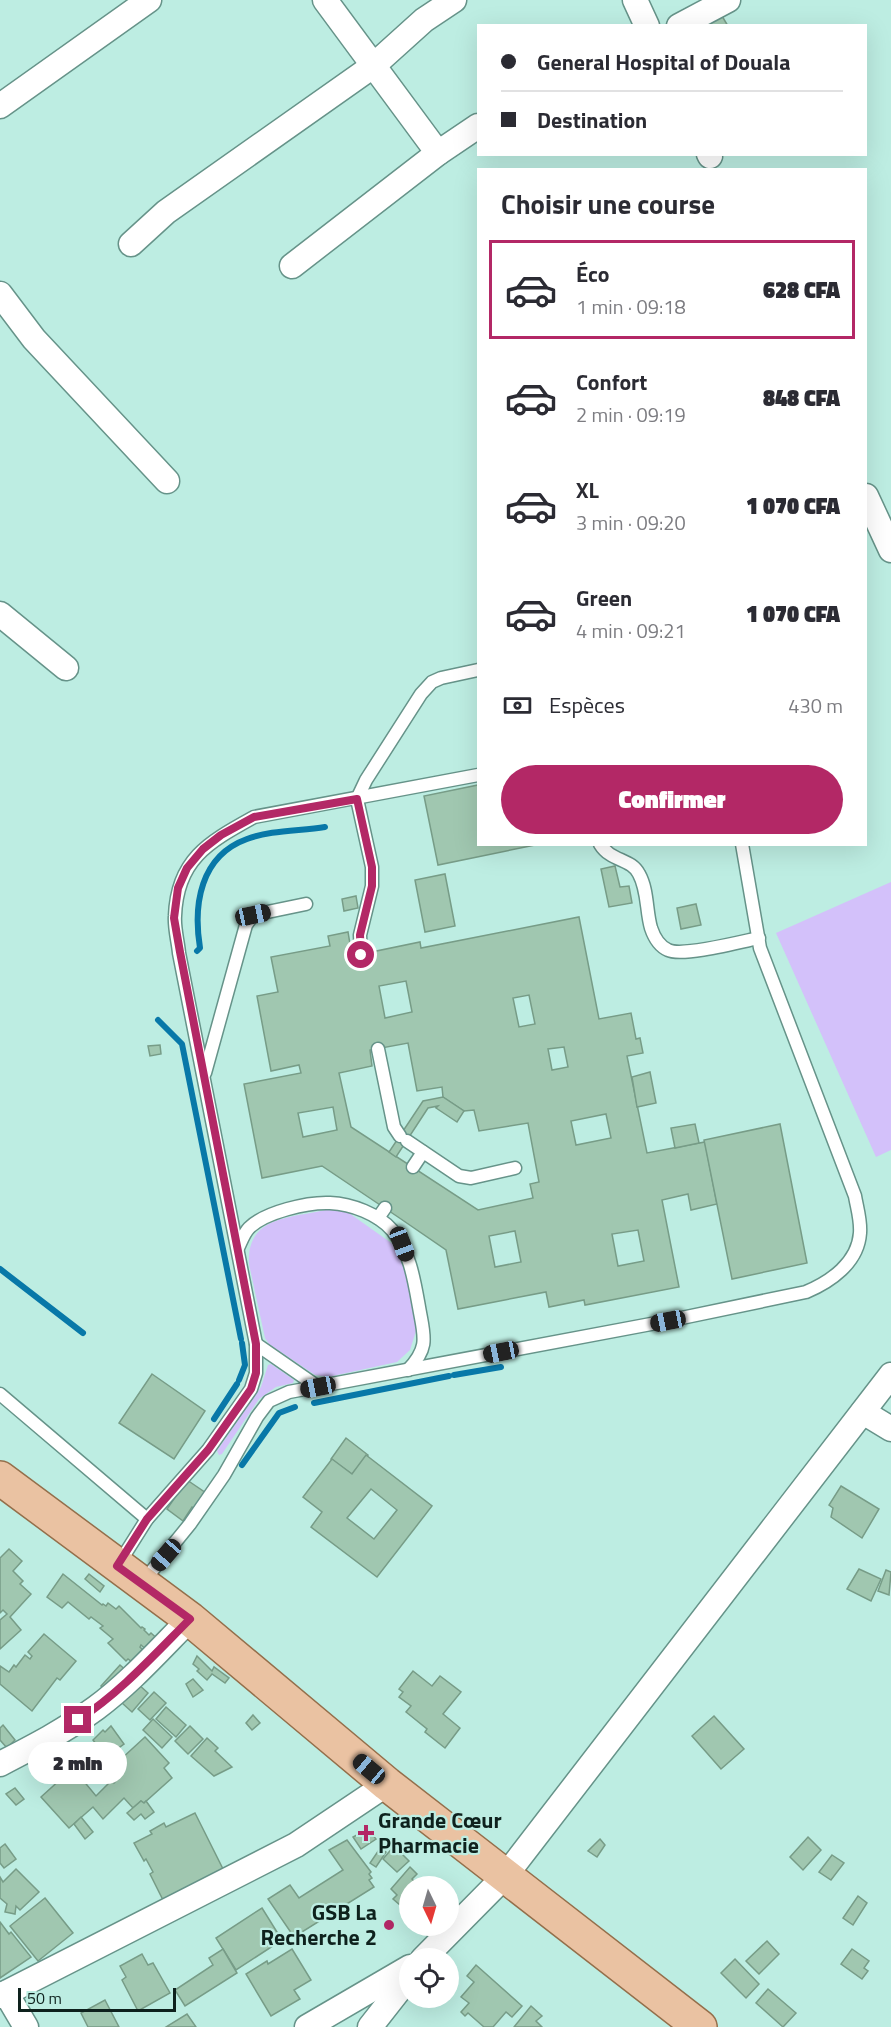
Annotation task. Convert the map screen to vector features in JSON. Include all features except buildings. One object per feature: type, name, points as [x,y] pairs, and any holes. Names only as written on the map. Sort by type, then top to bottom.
[{"type":"main road","points":[[0,1478],[190,1619],[387,1784],[700,2027]]},
{"type":"street","points":[[0,106],[148,0]]},
{"type":"street","points":[[325,0],[438,153]]},
{"type":"street","points":[[130,244],[166,212],[373,66],[424,20],[454,0]]},
{"type":"street","points":[[683,24],[728,0]]},
{"type":"street","points":[[292,266],[438,153],[477,127]]},
{"type":"street","points":[[0,294],[34,339],[167,480]]},
{"type":"street","points":[[867,498],[891,550]]},
{"type":"street","points":[[0,614],[66,668]]},
{"type":"street","points":[[434,1948],[506,1875],[891,1375]]},
{"type":"street","points":[[863,1412],[891,1429]]},
{"type":"street","points":[[0,1764],[59,1733],[96,1708],[118,1690],[190,1619]]},
{"type":"street","points":[[26,2027],[3,1994],[296,1845],[387,1784]]},
{"type":"street","points":[[307,2027],[399,1973]]},
{"type":"street","points":[[370,2027],[399,1990]]},
{"type":"lane","points":[[361,955],[360,935],[372,886],[372,867],[357,799],[366,780],[421,694],[432,682],[477,670]]},
{"type":"lane","points":[[129,1574],[147,1519],[208,1450],[251,1389],[256,1373],[256,1344],[174,918],[178,888],[187,868],[203,849],[221,835],[254,817],[477,775]]},
{"type":"lane","points":[[601,846],[606,854],[635,867],[641,877],[651,930],[659,944],[669,951],[683,952],[759,938]]},
{"type":"lane","points":[[129,1574],[190,1524],[224,1475],[257,1417],[269,1401],[289,1392],[659,1323],[806,1292],[835,1277],[847,1263],[860,1235],[855,1196],[760,948],[742,846]]},
{"type":"lane","points":[[204,1077],[246,925],[253,915],[306,904]]},
{"type":"lane","points":[[378,1049],[394,1127],[403,1138],[459,1176],[471,1178],[515,1168]]},
{"type":"lane","points":[[413,1167],[423,1152]]},
{"type":"lane","points":[[238,1248],[247,1230],[260,1220],[291,1209],[330,1203],[365,1212],[381,1213],[402,1244],[413,1270],[424,1340],[419,1358],[408,1370]]},
{"type":"lane","points":[[256,1344],[318,1387]]},
{"type":"lane","points":[[0,1394],[147,1519]]},
{"type":"shaded area","points":[[891,882],[891,1150],[876,1157],[776,933]]},
{"type":"shaded area","points":[[326,1210],[349,1213],[397,1247],[403,1258],[416,1331],[410,1350],[397,1362],[328,1377],[315,1375],[269,1344],[265,1338],[249,1264],[250,1248],[255,1236],[273,1222]]},
{"type":"shaded area","points":[[271,1364],[294,1380],[293,1383],[276,1387],[259,1399],[222,1454],[219,1455],[217,1451],[261,1387],[268,1365]]},
{"type":"waterway","points":[[197,951],[200,948],[199,899],[203,884],[219,857],[231,847],[256,836],[325,827]]},
{"type":"waterway","points":[[158,1020],[182,1044],[241,1339]]},
{"type":"waterway","points":[[0,1269],[83,1333]]},
{"type":"waterway","points":[[239,1380],[245,1365],[242,1343]]},
{"type":"waterway","points":[[454,1375],[501,1367]]},
{"type":"waterway","points":[[314,1403],[449,1376]]},
{"type":"waterway","points":[[214,1419],[237,1384]]},
{"type":"waterway","points":[[242,1465],[279,1413],[295,1407]]},
{"type":"place","name":"Grande Cœur Pharmacie","points":[[366,1833]]},
{"type":"place","name":"GSB La Recherche 2","points":[[389,1925]]},
{"type":"route","points":[[78,1720],[118,1690],[190,1619],[117,1566],[147,1519],[208,1450],[251,1389],[256,1373],[256,1344],[174,918],[178,888],[187,868],[203,849],[221,835],[254,817],[357,799],[372,867],[372,886],[360,935],[361,955]]}]
